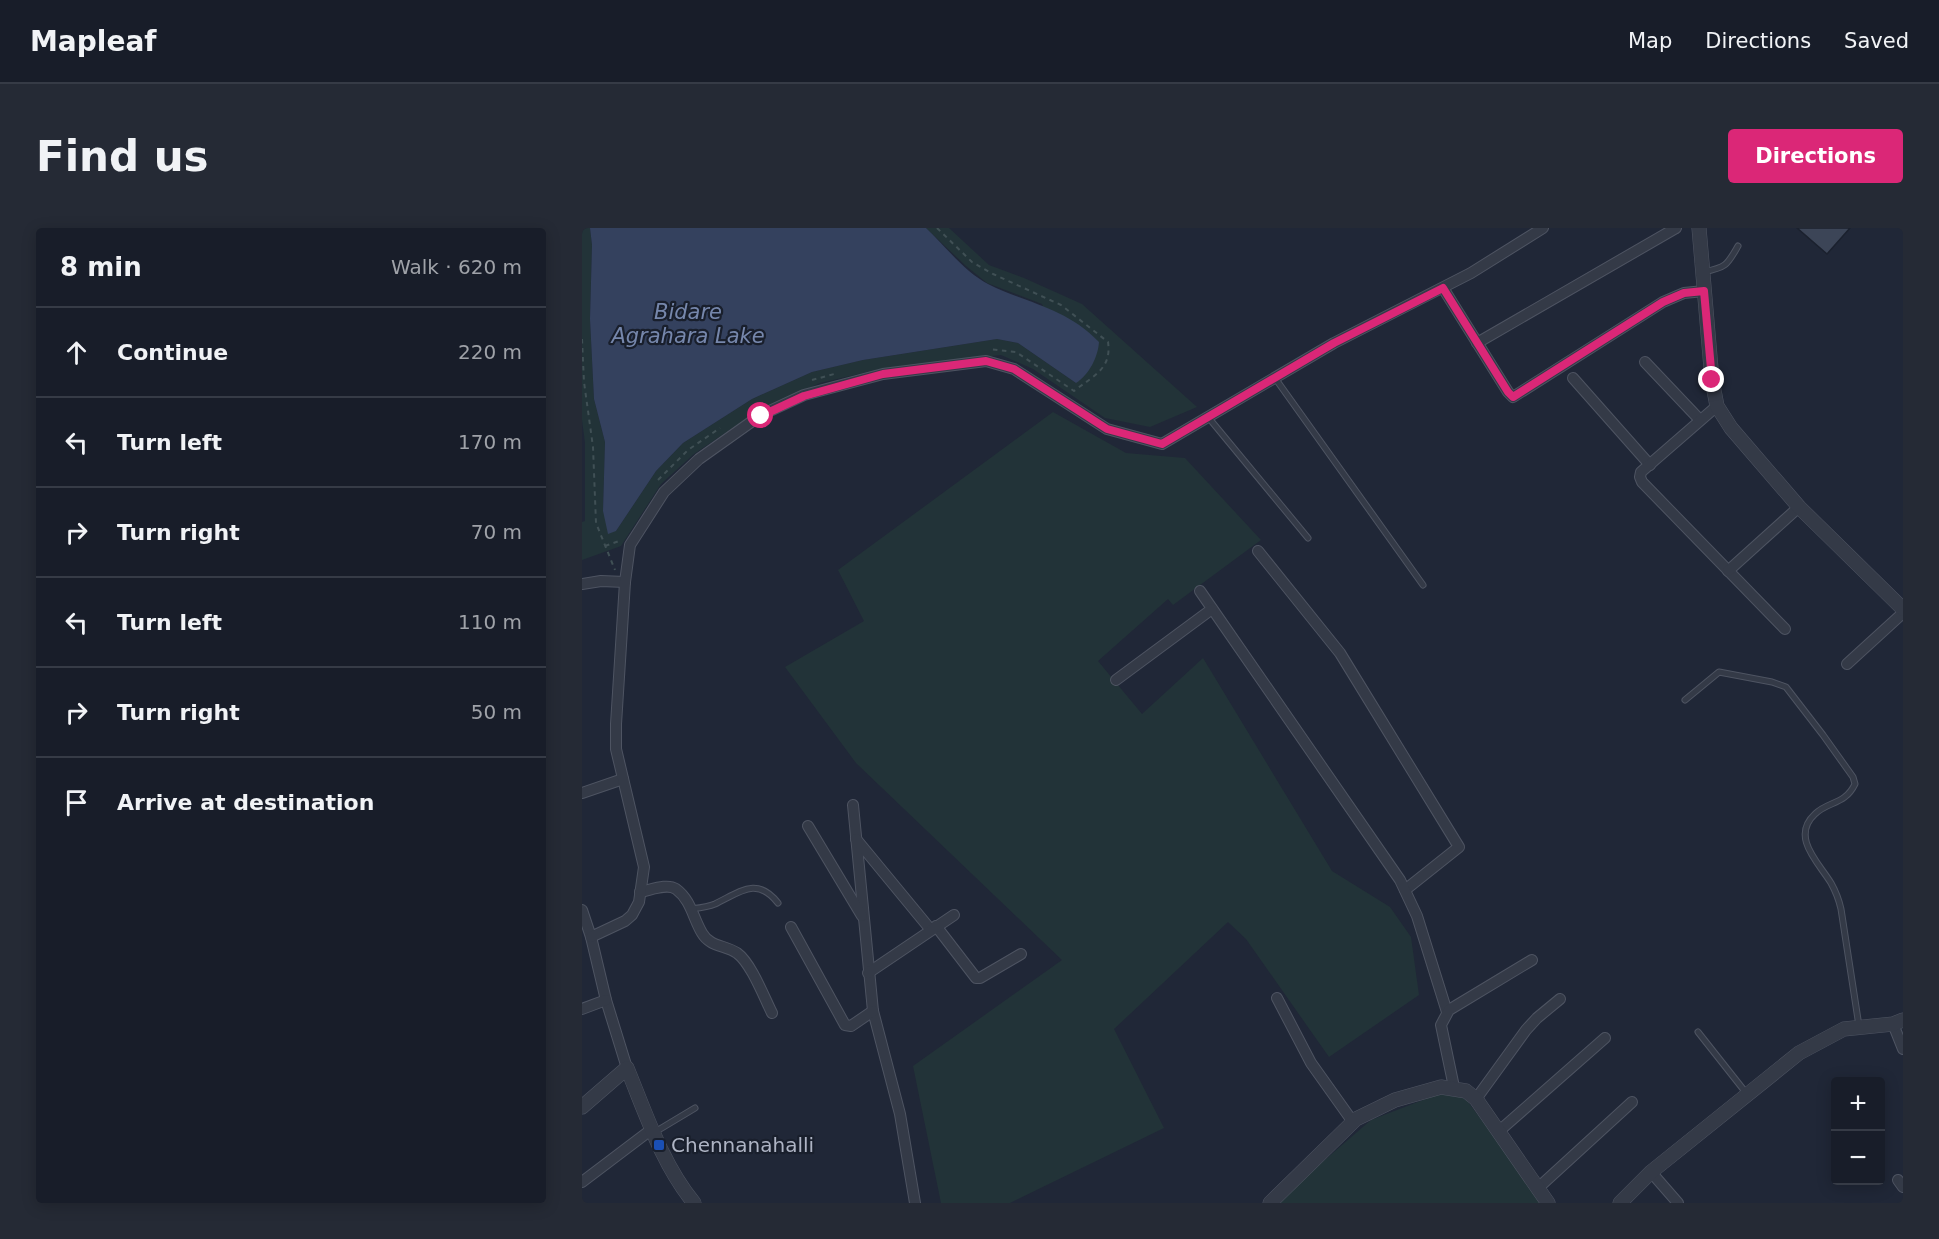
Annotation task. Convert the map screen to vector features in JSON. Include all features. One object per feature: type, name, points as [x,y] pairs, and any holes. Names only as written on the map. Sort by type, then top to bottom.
[{"type":"street","points":[[591,937],[625,921],[632,915],[639,902],[644,867],[616,749],[622,582],[630,545],[664,492],[699,459],[761,416],[816,392],[883,374],[986,361],[1014,369],[1107,429],[1162,444],[1334,343],[1471,273],[1543,228]]},
{"type":"street","points":[[1477,343],[1676,228]]},
{"type":"street","points":[[1699,228],[1712,380],[1717,406],[1731,428],[1799,507],[1903,611],[1847,664]]},
{"type":"street","points":[[1443,288],[1513,397],[1663,302],[1684,293],[1704,291]]},
{"type":"street","points":[[1645,362],[1700,420]]},
{"type":"street","points":[[1573,378],[1650,465]]},
{"type":"street","points":[[1717,406],[1641,472],[1640,477],[1642,482],[1785,629]]},
{"type":"street","points":[[1728,571],[1799,507]]},
{"type":"street","points":[[1258,551],[1340,653],[1459,846],[1405,890]]},
{"type":"street","points":[[582,584],[593,581],[622,582]]},
{"type":"street","points":[[1200,591],[1405,890],[1417,916],[1447,1012]]},
{"type":"street","points":[[1116,680],[1212,609]]},
{"type":"street","points":[[582,793],[623,779]]},
{"type":"street","points":[[853,805],[873,1011],[900,1114],[915,1203]]},
{"type":"street","points":[[808,826],[864,920]]},
{"type":"street","points":[[856,838],[976,978],[980,978],[1021,954]]},
{"type":"street","points":[[640,892],[668,886],[675,888],[686,899],[702,933],[709,941],[736,953],[746,963],[772,1013]]},
{"type":"street","points":[[582,910],[584,925],[591,937],[606,1000],[627,1068],[678,1184],[694,1203]]},
{"type":"street","points":[[868,973],[954,915]]},
{"type":"street","points":[[791,927],[845,1025],[851,1026],[873,1011]]},
{"type":"street","points":[[1454,1087],[1441,1025],[1447,1012],[1532,960]]},
{"type":"street","points":[[1277,998],[1311,1063],[1353,1122]]},
{"type":"street","points":[[1476,1099],[1526,1030],[1560,999]]},
{"type":"street","points":[[582,1009],[606,1000]]},
{"type":"street","points":[[1620,1203],[1651,1172],[1799,1053],[1844,1029],[1898,1022],[1903,1048]]},
{"type":"street","points":[[1498,1132],[1605,1038]]},
{"type":"street","points":[[582,1107],[627,1068]]},
{"type":"street","points":[[1270,1203],[1353,1122],[1395,1100],[1441,1087],[1466,1090],[1476,1099],[1548,1203]]},
{"type":"street","points":[[1538,1188],[1632,1102]]},
{"type":"street","points":[[582,1182],[653,1131]]},
{"type":"street","points":[[1651,1172],[1678,1203]]},
{"type":"lane","points":[[1703,273],[1728,263],[1738,246]]},
{"type":"lane","points":[[1275,378],[1423,585]]},
{"type":"lane","points":[[1208,417],[1308,538]]},
{"type":"lane","points":[[1685,700],[1719,672],[1772,682],[1786,687],[1853,777],[1855,784],[1851,793],[1842,800],[1816,812],[1808,822],[1805,831],[1807,845],[1813,858],[1837,894],[1850,958],[1859,1026]]},
{"type":"lane","points":[[692,909],[713,905],[728,896],[753,887],[770,893],[778,903]]},
{"type":"lane","points":[[1698,1032],[1748,1094]]},
{"type":"lane","points":[[653,1131],[695,1108]]},
{"type":"path","points":[[582,339],[584,382],[593,447],[596,523],[622,582]]},
{"type":"shaded area","points":[[582,228],[590,228],[592,245],[590,319],[594,399],[605,442],[603,511],[616,531],[656,471],[683,443],[752,399],[812,372],[863,360],[997,339],[1018,343],[1076,383],[1042,304],[987,283],[926,228],[949,228],[989,265],[1082,304],[1197,407],[1150,427],[1105,418],[1033,369],[1001,355],[876,370],[820,383],[758,411],[694,454],[661,484],[621,546],[582,560],[582,522],[585,521],[585,443],[582,420]]},
{"type":"shaded area","points":[[1053,412],[1126,453],[1185,458],[1261,540],[1173,605],[1168,599],[1098,661],[1142,714],[1203,658],[1332,871],[1390,907],[1411,937],[1419,995],[1329,1057],[1246,939],[1228,922],[1114,1029],[1164,1128],[1010,1203],[941,1203],[913,1066],[1062,960],[856,763],[785,667],[864,621],[838,570]]},
{"type":"shaded area","points":[[1441,1093],[1463,1095],[1543,1203],[1275,1203],[1371,1120]]},
{"type":"water","name":"Bidare Agrahara Lake","points":[[590,228],[926,228],[963,266],[980,279],[1073,321],[1099,342],[1098,348],[1089,370],[1076,383],[1018,343],[997,339],[863,360],[812,372],[752,399],[683,443],[656,471],[616,531],[608,534],[603,511],[605,442],[594,399],[590,319],[592,245]]},
{"type":"building","points":[[1797,228],[1850,228],[1827,254]]},
{"type":"place","name":"Chennanahalli","points":[[659,1145]]},
{"type":"route","points":[[761,416],[804,396],[883,374],[986,361],[1014,369],[1107,429],[1162,444],[1334,343],[1443,288],[1513,397],[1518,396],[1663,302],[1684,293],[1704,291],[1712,380]]}]
